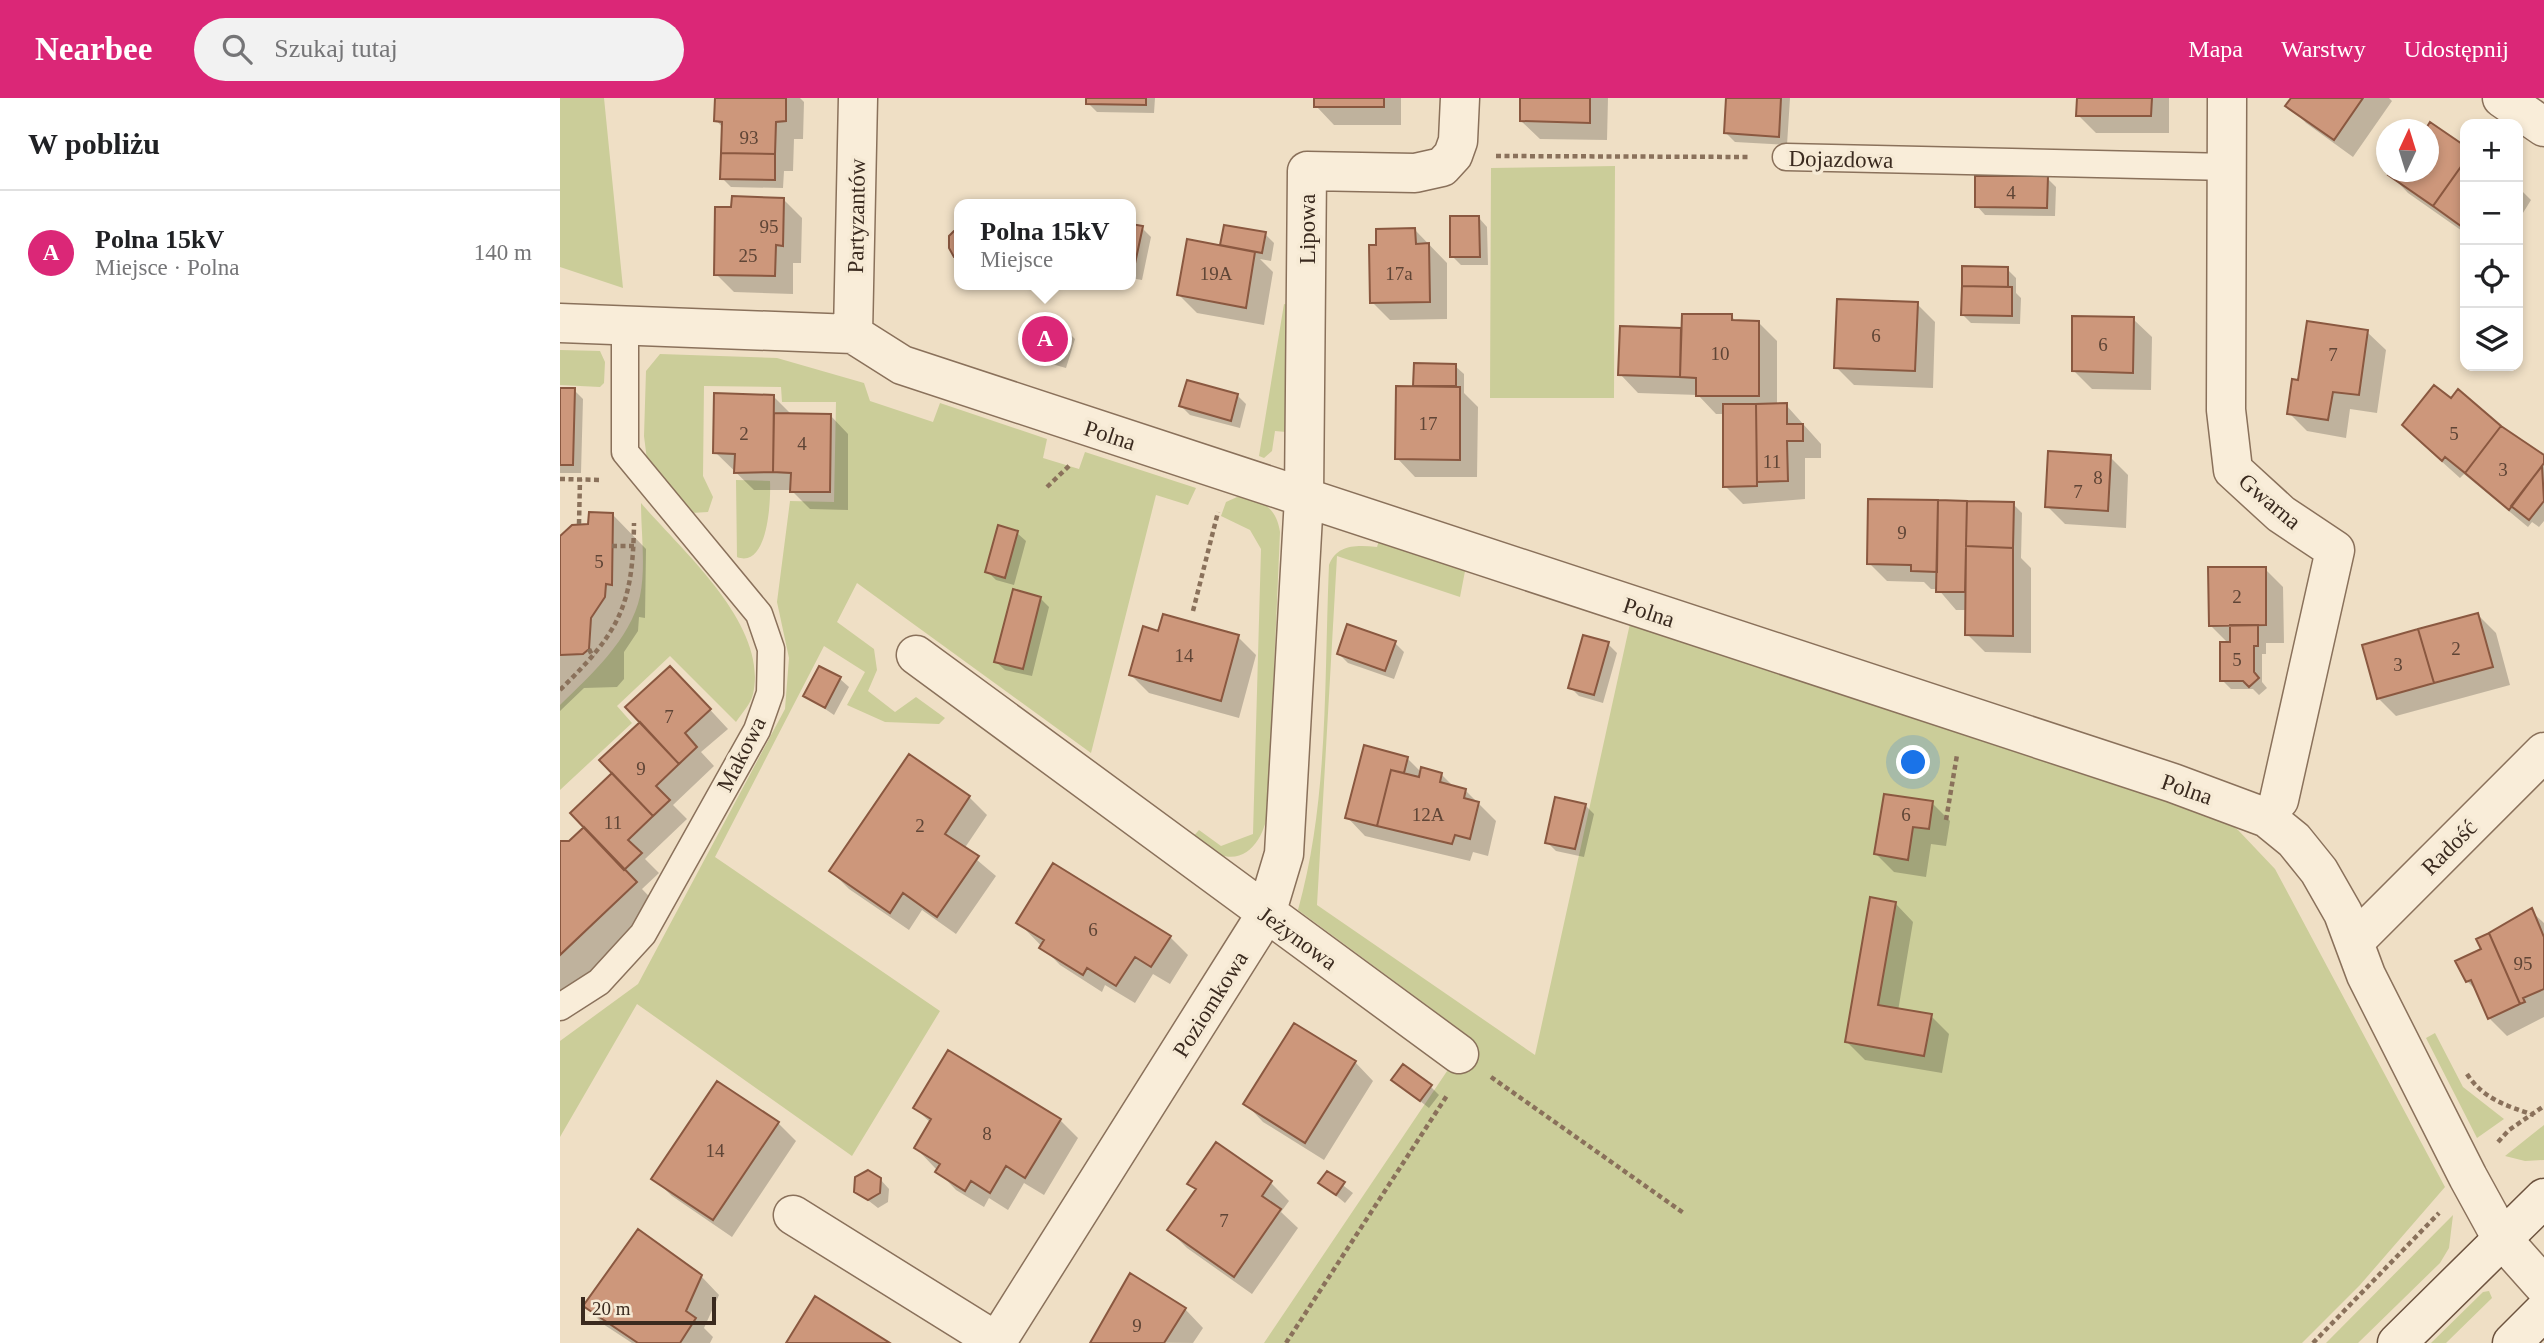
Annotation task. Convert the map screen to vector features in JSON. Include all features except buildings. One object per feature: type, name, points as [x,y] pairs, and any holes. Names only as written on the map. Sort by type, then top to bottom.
[{"type":"street","name":"Partyzantów","points":[[853,334],[858,98]]},
{"type":"street","points":[[1453,155],[1458,141],[1460,98]]},
{"type":"street","name":"Gwarna","points":[[2227,98],[2229,167],[2226,410],[2233,470],[2281,514],[2335,550],[2279,800]]},
{"type":"street","points":[[2502,98],[2544,127]]},
{"type":"street","name":"Lipowa","points":[[1304,498],[1307,171],[1429,172],[1441,167],[1453,155]]},
{"type":"street","points":[[560,323],[853,334]]},
{"type":"street","name":"Polna","points":[[853,334],[902,365],[2172,783],[2267,818],[2294,840],[2319,871],[2343,913],[2366,975],[2468,1177],[2502,1238],[2544,1286]]},
{"type":"street","name":"Poziomkowa","points":[[793,1215],[996,1342],[1266,914],[1284,855],[1304,498]]},
{"type":"street","name":"Jeżynowa","points":[[916,655],[1465,1058]]},
{"type":"street","name":"Radość","points":[[2354,942],[2544,752]]},
{"type":"street","points":[[2397,1343],[2544,1198]]},
{"type":"street","points":[[2512,1343],[2544,1311]]},
{"type":"lane","name":"Dojazdowa","points":[[1786,158],[2229,167]]},
{"type":"lane","name":"Makowa","points":[[560,1007],[599,982],[643,934],[757,730],[769,693],[771,649],[759,614],[625,452],[625,325]]},
{"type":"path","name":"Dojazdowa","points":[[1453,155],[1786,158]]},
{"type":"path","points":[[1193,611],[1227,474]]},
{"type":"path","points":[[560,479],[604,480]]},
{"type":"path","points":[[579,524],[580,479]]},
{"type":"path","points":[[560,690],[593,657],[612,633],[623,611],[632,579],[634,512]]},
{"type":"path","points":[[612,546],[634,546]]},
{"type":"path","points":[[589,649],[593,657]]},
{"type":"path","points":[[1946,820],[1964,716]]},
{"type":"path","points":[[1286,1343],[1465,1058],[1685,1214]]},
{"type":"path","points":[[2313,1343],[2429,1226],[2508,1130],[2544,1106]]},
{"type":"green space","points":[[560,98],[604,98],[623,288],[560,267]]},
{"type":"green space","points":[[1615,166],[1614,398],[1490,398],[1491,168]]},
{"type":"green space","points":[[1284,304],[1289,305],[1286,432],[1275,431],[1272,451],[1264,458],[1259,456]]},
{"type":"green space","points":[[560,350],[600,351],[605,362],[604,383],[600,387],[560,385]]},
{"type":"green space","points":[[660,354],[777,358],[864,383],[870,401],[933,422],[940,403],[1047,439],[1043,458],[1079,469],[1085,452],[1196,488],[1188,505],[1156,495],[1091,753],[857,583],[837,622],[874,649],[877,670],[868,691],[895,712],[916,697],[945,718],[939,724],[885,722],[847,705],[865,672],[824,646],[715,857],[940,1011],[852,1156],[637,1004],[560,1137],[560,1041],[638,984],[785,709],[789,658],[777,602],[790,501],[834,502],[836,402],[782,402],[781,387],[704,386],[703,476],[713,497],[708,512],[691,513],[647,460],[644,436],[646,371]]},
{"type":"green space","points":[[736,480],[770,481],[770,503],[765,531],[755,553],[747,558],[737,557]]},
{"type":"green space","points":[[1246,493],[1273,512],[1280,532],[1267,816],[1261,835],[1249,851],[1231,857],[1216,854],[1190,840],[1199,830],[1221,846],[1253,834],[1261,549],[1250,530],[1221,516],[1226,502]]},
{"type":"green space","points":[[641,503],[699,566],[735,616],[748,642],[754,668],[753,694],[736,722],[670,656],[617,706],[632,723],[560,790],[560,705],[619,642],[640,596],[643,562]]},
{"type":"green space","points":[[1380,537],[1466,566],[1460,597],[1337,556],[1317,905],[1535,1055],[1631,619],[2218,815],[2238,830],[2275,869],[2445,1187],[2360,1285],[2302,1343],[1264,1343],[1470,1037],[1298,910],[1308,868],[1320,782],[1329,565],[1337,553],[1348,547],[1377,547]]},
{"type":"green space","points":[[2435,1033],[2463,1087],[2504,1119],[2477,1138],[2426,1038]]},
{"type":"green space","points":[[2544,1125],[2544,1160],[2525,1161],[2505,1156]]},
{"type":"green space","points":[[2453,1215],[2449,1248],[2440,1263],[2358,1343],[2326,1343]]},
{"type":"green space","points":[[2489,1291],[2492,1298],[2446,1343],[2431,1343],[2483,1292]]},
{"type":"place","name":"Polna 15kV","points":[[1045,339]]}]
